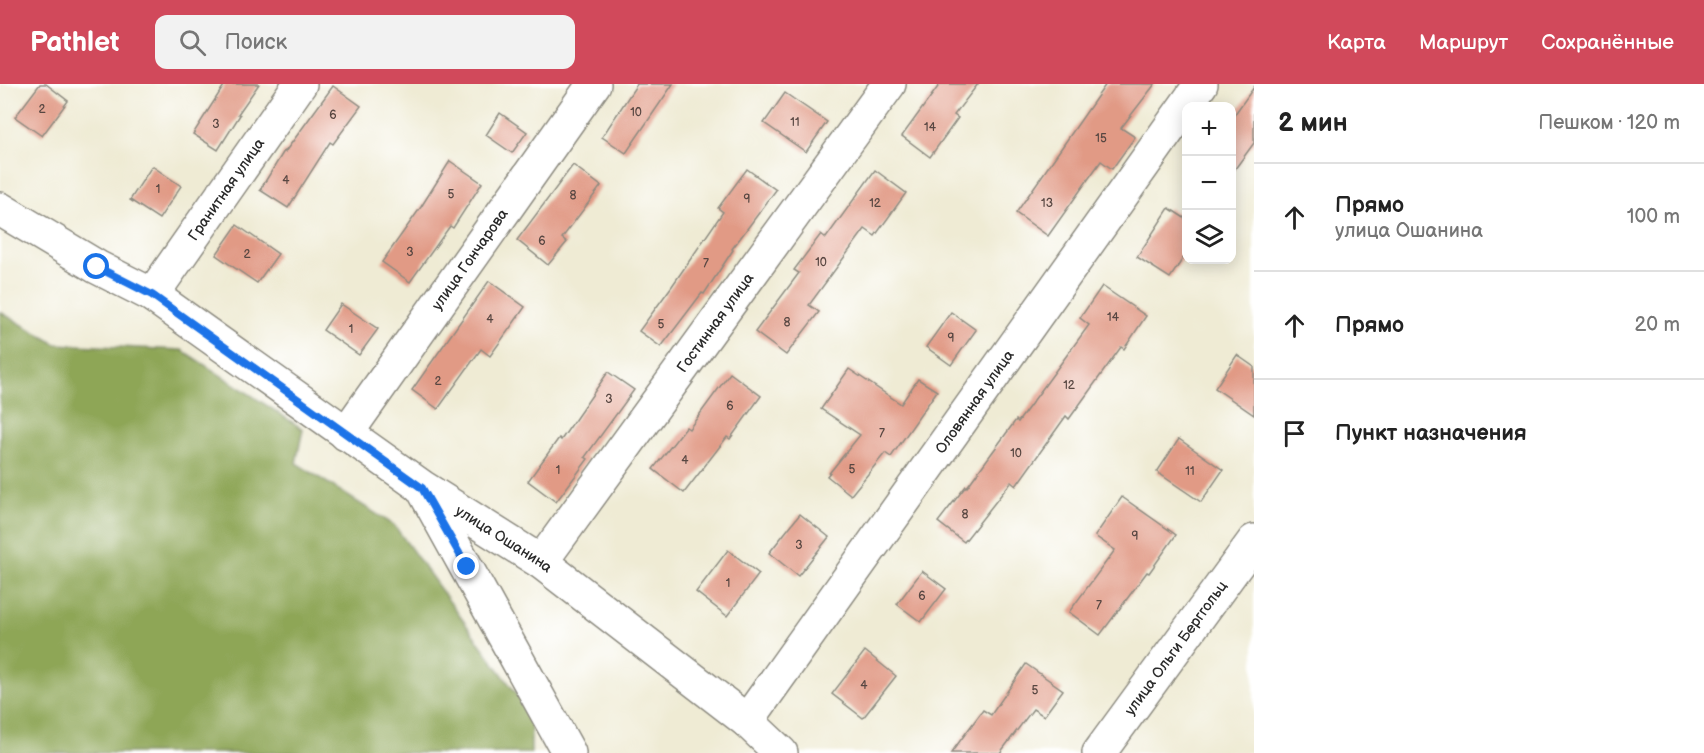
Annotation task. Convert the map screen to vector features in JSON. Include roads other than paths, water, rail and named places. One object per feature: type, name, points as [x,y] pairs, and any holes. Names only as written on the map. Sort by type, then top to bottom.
[{"type":"street","name":"Гранитная улица","points":[[152,295],[300,84]]},
{"type":"street","name":"улица Гончарова","points":[[346,434],[594,84]]},
{"type":"street","name":"Гостинная улица","points":[[541,561],[889,84]]},
{"type":"street","name":"Оловянная улица","points":[[747,721],[1201,84]]},
{"type":"street","name":"улица Ошанина","points":[[0,209],[97,267],[152,295],[422,488],[541,561],[747,721],[782,753]]},
{"type":"street","points":[[422,488],[569,753]]},
{"type":"street","name":"улица Ольги Берггольц","points":[[1099,753],[1254,542]]}]
